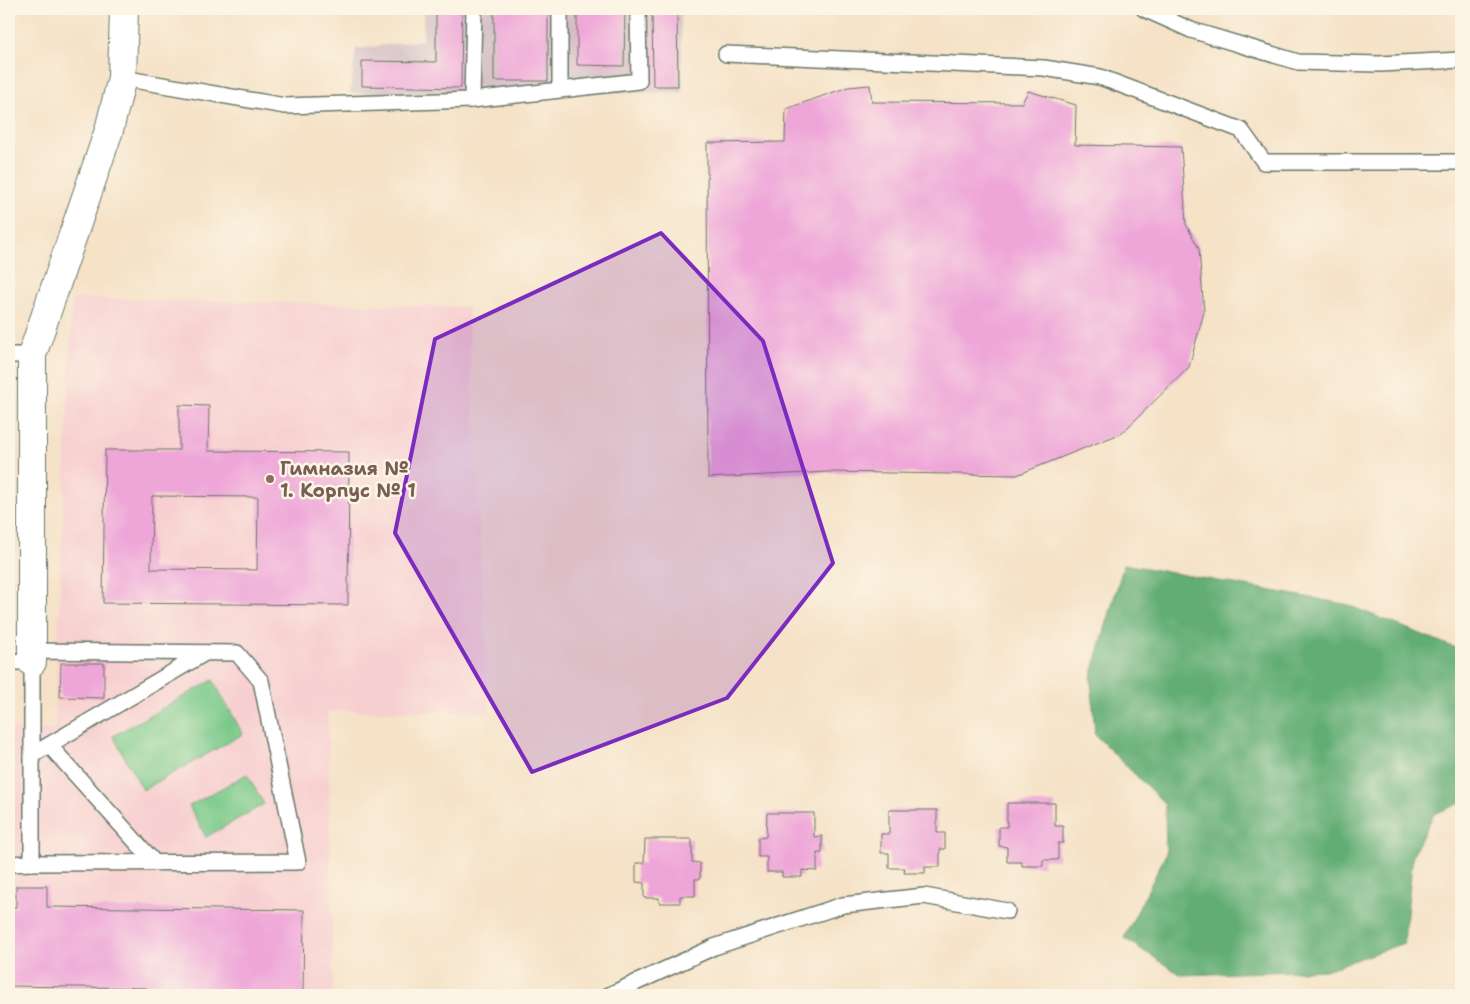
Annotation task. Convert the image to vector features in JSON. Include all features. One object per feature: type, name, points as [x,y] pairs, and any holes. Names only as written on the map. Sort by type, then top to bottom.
[{"type":"street","points":[[24,658],[21,355],[109,130],[122,78],[124,9]]},
{"type":"lane","points":[[472,100],[474,9]]},
{"type":"lane","points":[[560,9],[560,89]]},
{"type":"lane","points":[[122,78],[285,106],[472,100],[639,81],[638,9]]},
{"type":"lane","points":[[1144,9],[1191,30],[1298,62],[1379,64],[1461,60]]},
{"type":"lane","points":[[726,54],[1044,68],[1100,77],[1241,130],[1264,162],[1461,162]]},
{"type":"lane","points":[[32,755],[204,653]]},
{"type":"lane","points":[[9,864],[32,864],[298,862],[261,681],[236,653],[24,658],[32,755],[32,864]]},
{"type":"lane","points":[[49,745],[155,863]]},
{"type":"lane","points":[[609,995],[714,947],[843,905],[924,896],[1007,911]]},
{"type":"highlighted area","points":[[661,233],[763,341],[833,563],[727,698],[532,772],[395,533],[435,339]]},
{"type":"shaded area","points":[[424,9],[681,9],[682,92],[350,93],[356,49],[423,40]]},
{"type":"shaded area","name":"Гимназия № 1. Корпус № 1","points":[[72,298],[468,307],[489,712],[328,711],[333,995],[9,995],[9,727],[54,730]]},
{"type":"green space","points":[[1124,564],[1345,604],[1461,650],[1461,803],[1434,814],[1413,854],[1404,943],[1326,970],[1181,975],[1124,938],[1166,854],[1165,804],[1095,735],[1091,677]]},
{"type":"green space","points":[[213,680],[243,734],[143,790],[113,736]]},
{"type":"green space","points":[[247,774],[264,804],[206,837],[189,806]]},
{"type":"building","points":[[436,9],[462,9],[461,88],[362,86],[362,61],[436,62]]},
{"type":"building","points":[[494,9],[548,9],[548,81],[494,81]]},
{"type":"building","points":[[577,9],[625,9],[624,66],[577,65]]},
{"type":"building","points":[[652,9],[677,9],[678,86],[653,86]]},
{"type":"building","points":[[870,85],[872,102],[1022,103],[1028,91],[1076,105],[1075,145],[1181,147],[1186,224],[1199,249],[1204,312],[1189,367],[1122,433],[1017,475],[828,472],[708,478],[707,143],[785,142],[786,109],[848,87]]},
{"type":"building","points":[[179,405],[209,406],[208,451],[349,452],[348,605],[103,603],[105,450],[179,450]],"holes":[[[152,496],[258,497],[257,570],[151,569]]]},
{"type":"building","points":[[61,663],[104,663],[104,698],[60,697]]},
{"type":"building","points":[[1007,803],[1055,803],[1055,826],[1063,826],[1063,843],[1058,843],[1058,860],[1043,860],[1043,866],[1022,866],[1022,862],[1007,862],[1007,847],[999,846],[999,827],[1007,827]]},
{"type":"building","points":[[889,810],[937,810],[937,833],[945,833],[945,849],[940,849],[940,867],[925,867],[925,873],[904,873],[905,868],[889,868],[889,853],[881,853],[881,834],[889,834]]},
{"type":"building","points":[[767,813],[814,813],[814,837],[822,836],[822,853],[817,853],[817,871],[802,870],[802,877],[782,877],[782,872],[767,872],[767,857],[758,857],[758,838],[766,837]]},
{"type":"building","points":[[645,839],[692,839],[692,862],[700,863],[700,879],[695,879],[695,896],[680,896],[680,903],[659,903],[659,898],[644,898],[644,883],[636,882],[636,863],[644,863]]},
{"type":"building","points":[[16,886],[47,886],[47,907],[304,910],[303,995],[146,995],[146,988],[9,986],[9,907],[16,907]]},
{"type":"building","points":[[1073,993],[1096,994],[1096,995],[1073,995]]},
{"type":"place","name":"Гимназия № 1. Корпус № 1","points":[[270,479]]}]
